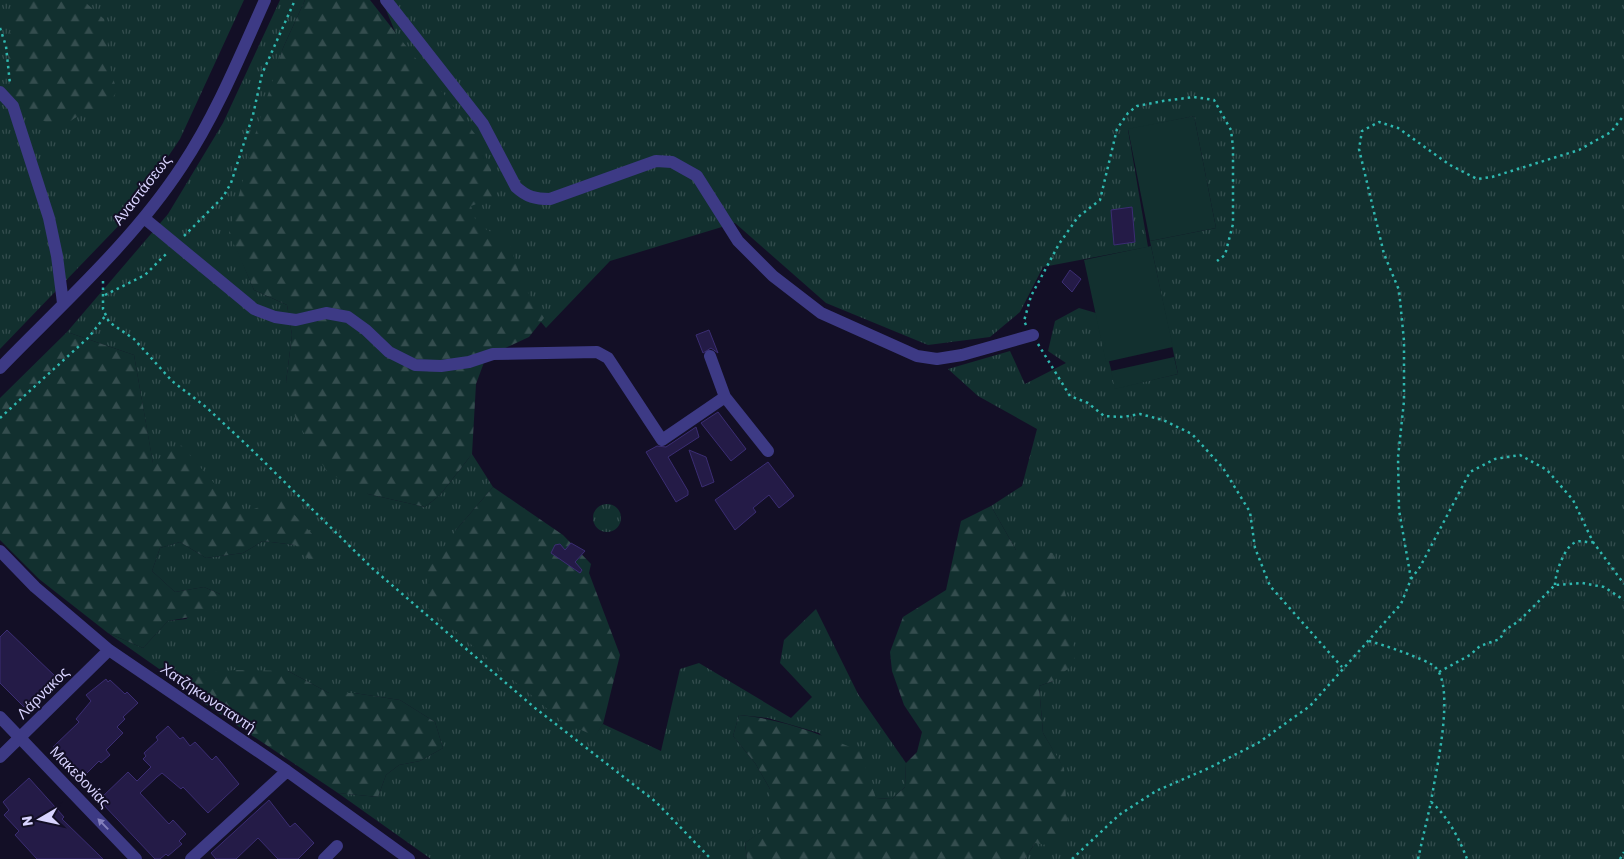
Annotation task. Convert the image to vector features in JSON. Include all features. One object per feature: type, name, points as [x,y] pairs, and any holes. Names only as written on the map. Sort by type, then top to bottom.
[{"type":"street","name":"Αναστάσεως","points":[[0,368],[144,218],[183,165],[218,101],[265,0]]},
{"type":"street","points":[[386,0],[483,124],[516,187],[524,194],[533,198],[550,198],[656,161],[672,162],[696,176],[738,241],[773,276],[821,313],[917,356],[937,358],[962,355],[1032,335]]},
{"type":"street","points":[[0,92],[13,106],[49,218],[57,256],[63,303]]},
{"type":"street","points":[[144,218],[254,309],[275,318],[296,320],[326,313],[348,317],[366,330],[389,352],[415,365],[441,366],[469,362],[493,354],[597,352],[608,358],[662,440],[725,397]]},
{"type":"street","points":[[710,356],[725,397],[768,451]]},
{"type":"street","name":"Χατζηκωνσταντή","points":[[0,551],[35,587],[109,650],[287,772],[409,859]]},
{"type":"street","name":"Λάρνακος","points":[[0,758],[109,650]]},
{"type":"street","name":"Μακεδονίας","points":[[0,717],[136,859]]},
{"type":"street","points":[[191,859],[287,772]]},
{"type":"street","points":[[324,859],[337,846]]},
{"type":"path","points":[[104,295],[145,275],[224,197],[231,183],[253,115],[262,74],[295,0]]},
{"type":"path","points":[[0,28],[6,46],[13,106]]},
{"type":"path","points":[[1217,261],[1225,255],[1233,224],[1235,199],[1231,130],[1223,113],[1214,100],[1194,97],[1137,106],[1128,113],[1117,129],[1100,200],[1078,217],[1059,244],[1031,296],[1024,321],[1070,396],[1088,402],[1104,416],[1123,417],[1140,414],[1163,420],[1192,434],[1223,468],[1250,512],[1255,548],[1270,586],[1343,667]]},
{"type":"path","points":[[1411,579],[1400,510],[1398,456],[1404,401],[1403,332],[1399,290],[1384,254],[1359,149],[1362,131],[1379,122],[1398,128],[1450,165],[1477,179],[1492,177],[1579,150],[1610,132],[1624,115]]},
{"type":"path","points":[[97,268],[103,279],[103,309],[108,322],[134,339],[172,381],[206,407],[249,447],[372,568],[535,708],[656,802],[711,859]]},
{"type":"path","points":[[0,418],[89,337],[106,315]]},
{"type":"path","points":[[1072,859],[1119,816],[1156,791],[1209,768],[1258,743],[1310,706],[1400,604],[1411,579],[1420,567],[1470,472],[1495,458],[1520,455],[1547,470],[1572,500],[1593,542],[1624,584]]},
{"type":"path","points":[[1439,672],[1480,646],[1500,639],[1505,630],[1519,621],[1555,585],[1560,560],[1572,544],[1582,541],[1593,542]]},
{"type":"path","points":[[1555,585],[1582,583],[1604,587],[1624,600]]},
{"type":"path","points":[[1369,641],[1433,665],[1439,672],[1443,683],[1444,704],[1431,802],[1418,859]]},
{"type":"path","points":[[1431,802],[1439,808],[1463,847],[1467,859]]},
{"type":"path","points":[[1620,859],[1624,852]]},
{"type":"green space","points":[[0,0],[244,0],[180,139],[128,216],[0,349]]},
{"type":"green space","points":[[14,0],[85,2],[104,19],[108,39],[107,56],[117,92],[99,113],[78,116],[69,122],[52,125],[13,106],[14,88],[6,46],[11,30],[10,11]]},
{"type":"green space","points":[[280,0],[305,0],[283,48],[230,233],[254,290],[287,305],[292,335],[286,382],[368,494],[425,507],[440,495],[472,454],[493,487],[456,530],[595,735],[603,724],[661,751],[680,669],[699,663],[791,718],[812,697],[780,663],[784,640],[816,609],[858,694],[906,763],[905,787],[892,799],[876,798],[819,733],[768,718],[739,715],[733,736],[755,763],[770,789],[770,826],[745,843],[747,859],[431,859],[338,793],[378,797],[386,775],[399,765],[420,761],[443,748],[435,722],[400,700],[354,693],[329,693],[288,671],[193,674],[182,685],[108,633],[143,648],[168,621],[186,619],[220,594],[204,587],[175,592],[152,571],[160,548],[180,542],[206,558],[243,553],[263,541],[295,545],[313,535],[241,515],[180,445],[153,464],[134,355],[67,332],[168,214],[223,123]]},
{"type":"green space","points":[[305,0],[370,0],[475,134],[491,168],[492,198],[471,206],[477,225],[508,240],[524,286],[544,318],[529,337],[486,357],[476,384],[472,454],[440,495],[425,507],[368,494],[327,472],[296,420],[286,382],[292,335],[287,305],[254,290],[229,233],[253,141],[283,48]]},
{"type":"green space","points":[[382,0],[1624,0],[1624,859],[1025,859],[1035,843],[1064,769],[1043,733],[1039,686],[1053,681],[1016,550],[991,506],[1022,486],[1037,429],[978,396],[948,369],[1010,351],[1025,384],[1066,363],[1048,351],[1055,321],[1079,308],[1096,313],[1116,388],[1178,374],[1150,241],[1216,228],[1194,116],[1128,130],[1148,247],[1043,267],[1020,312],[990,337],[928,345],[826,303],[735,223],[610,261],[546,328],[488,258]]},
{"type":"green space","points":[[1194,116],[1216,228],[1150,241],[1128,129]]},
{"type":"green space","points":[[1151,246],[1173,347],[1106,362],[1084,260]]},
{"type":"green space","points":[[67,332],[134,355],[153,463],[180,444],[241,514],[280,499],[313,535],[315,566],[295,545],[263,541],[243,553],[206,558],[180,542],[160,548],[152,571],[175,592],[204,587],[220,594],[207,614],[168,621],[143,648],[108,633],[39,579],[0,540],[0,398]]},
{"type":"green space","points":[[1174,357],[1178,374],[1115,389],[1111,371]]},
{"type":"green space","points":[[493,487],[563,535],[591,564],[589,573],[620,655],[603,724],[595,736],[563,722],[428,608],[428,569],[456,530]]},
{"type":"green space","points":[[607,504],[617,508],[621,518],[617,528],[607,532],[597,528],[593,518],[597,508]]},
{"type":"green space","points":[[991,506],[1016,550],[1054,553],[1071,614],[1075,663],[1053,681],[1039,686],[1043,733],[1064,768],[1068,829],[1058,847],[1035,843],[1025,859],[747,859],[745,843],[770,825],[770,789],[755,763],[733,736],[739,715],[801,728],[860,751],[876,798],[892,799],[905,787],[906,763],[917,752],[922,732],[904,705],[892,671],[890,652],[903,617],[946,590],[961,521]]},
{"type":"green space","points":[[235,670],[288,671],[329,693],[354,693],[400,700],[435,722],[443,748],[420,761],[399,765],[386,775],[378,797],[338,793],[199,700],[182,685],[193,674]]},
{"type":"building","points":[[1132,207],[1135,242],[1114,245],[1111,210]]},
{"type":"building","points":[[1070,270],[1081,279],[1072,292],[1062,282]]},
{"type":"building","points":[[709,330],[718,353],[711,348],[703,353],[696,335]]},
{"type":"building","points":[[718,412],[746,449],[731,461],[701,423]]},
{"type":"building","points":[[696,427],[699,437],[668,457],[688,491],[688,495],[676,502],[646,452],[657,446],[666,447]]},
{"type":"building","points":[[689,450],[706,457],[714,482],[702,487]]},
{"type":"building","points":[[768,462],[794,496],[779,508],[769,495],[753,508],[756,512],[735,530],[715,500]]},
{"type":"building","points":[[571,543],[585,551],[575,562],[582,570],[580,573],[551,553],[555,545],[560,544],[565,550]]},
{"type":"building","points":[[7,630],[57,678],[31,703],[29,702],[24,707],[0,683],[0,637]]},
{"type":"building","points":[[106,679],[108,682],[110,680],[125,694],[127,692],[138,703],[123,717],[125,719],[117,727],[123,733],[106,750],[110,755],[101,763],[99,761],[82,778],[53,747],[79,722],[76,719],[91,701],[86,695]]},
{"type":"building","points":[[168,726],[180,739],[183,737],[190,746],[195,742],[212,760],[216,756],[239,784],[208,813],[183,787],[181,789],[162,773],[157,777],[140,793],[169,824],[173,820],[186,834],[179,841],[182,844],[168,856],[166,854],[160,859],[155,859],[99,800],[128,772],[137,781],[151,767],[143,759],[146,756],[144,753],[158,740],[156,737]]},
{"type":"building","points":[[29,778],[64,817],[62,819],[103,859],[37,859],[15,835],[19,831],[4,815],[9,810],[3,802]]},
{"type":"building","points":[[269,800],[290,827],[295,823],[314,843],[298,859],[278,859],[258,838],[236,859],[216,859],[211,853]]}]
